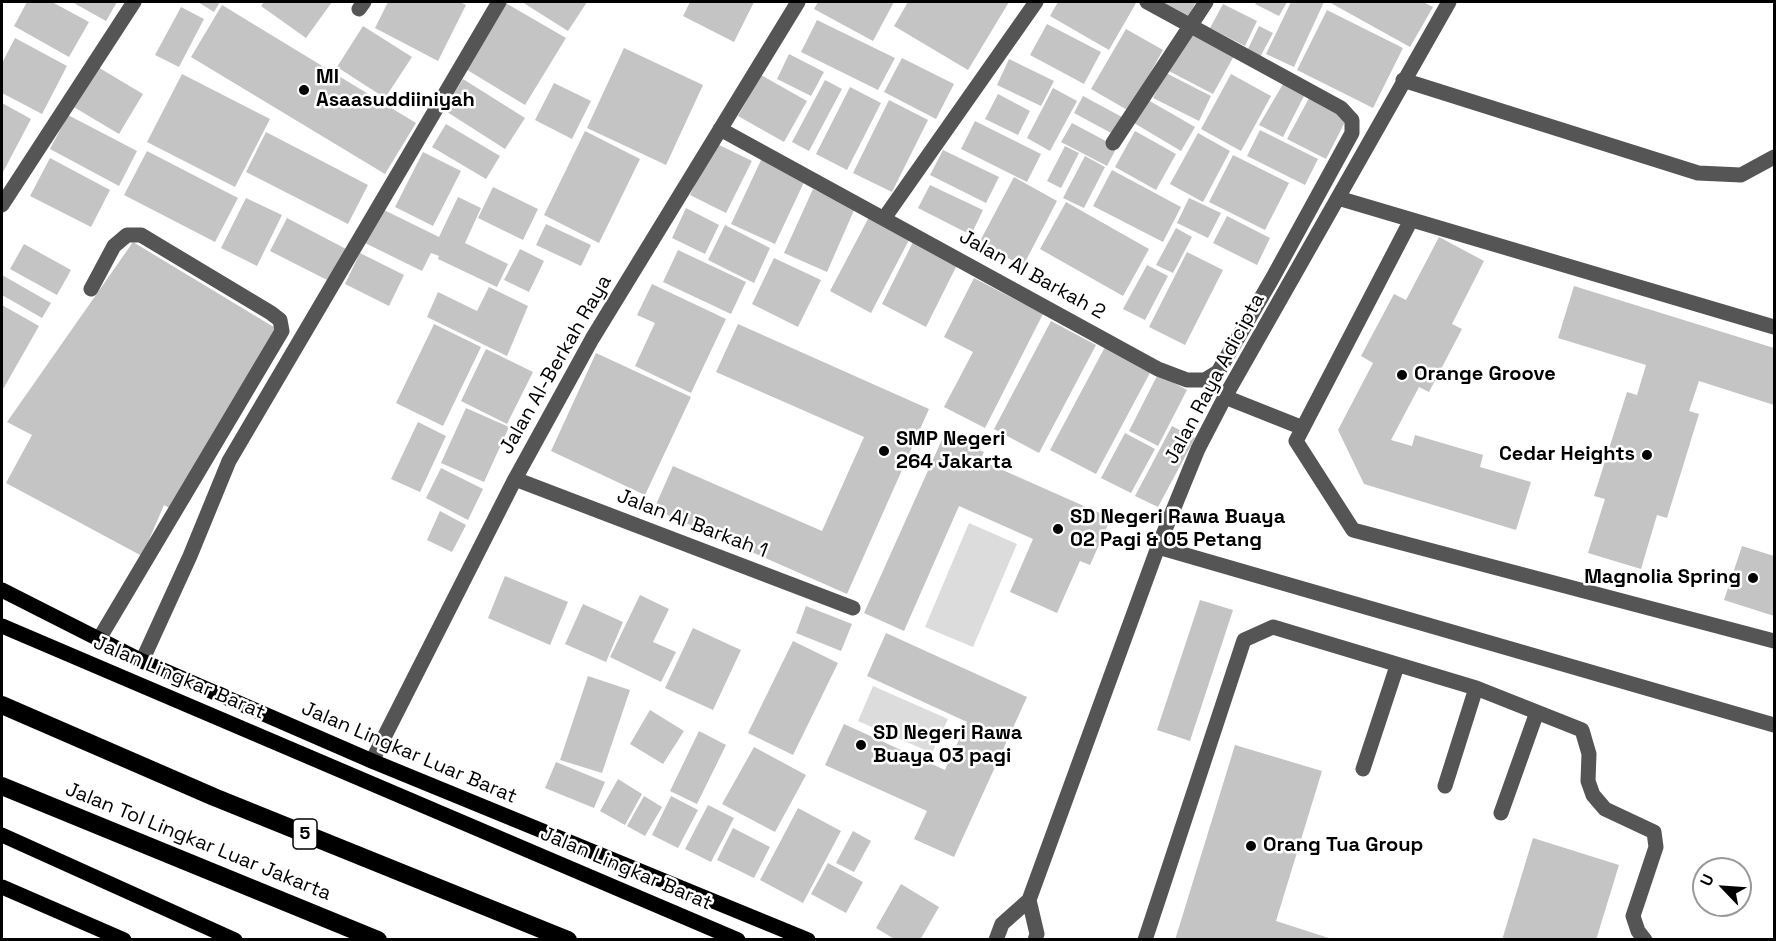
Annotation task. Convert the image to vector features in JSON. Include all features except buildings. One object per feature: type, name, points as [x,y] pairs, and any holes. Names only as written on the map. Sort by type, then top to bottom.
[{"type":"highway","name":"5","points":[[2,705],[214,797],[568,939]]},
{"type":"highway","name":"Jalan Tol Lingkar Luar Jakarta","points":[[2,786],[378,939]]},
{"type":"main road","name":"Jalan Lingkar Luar Barat","points":[[2,590],[142,661],[372,761],[807,939]]},
{"type":"main road","name":"Jalan Lingkar Barat","points":[[2,626],[738,939]]},
{"type":"main road","points":[[2,835],[235,939]]},
{"type":"main road","points":[[2,887],[124,939]]},
{"type":"street","points":[[2,205],[134,2]]},
{"type":"street","points":[[142,661],[190,556],[229,461],[499,2]]},
{"type":"street","name":"Jalan Al-Berkah Raya","points":[[372,761],[515,479],[592,339],[798,2]]},
{"type":"street","points":[[885,217],[1036,2]]},
{"type":"street","name":"Jalan Al Barkah 2","points":[[720,129],[885,217],[1158,369],[1186,380],[1205,380],[1218,372],[1272,279],[1352,133],[1352,120],[1341,108],[1147,2]]},
{"type":"street","points":[[1113,143],[1206,2]]},
{"type":"street","name":"Jalan Raya Adicipta","points":[[996,939],[1002,924],[1029,900],[1158,547],[1198,449],[1403,80],[1449,2]]},
{"type":"street","points":[[1403,80],[1698,173],[1741,175],[1774,157]]},
{"type":"street","points":[[1338,198],[1774,327]]},
{"type":"street","points":[[1411,220],[1296,441],[1353,530],[1774,641]]},
{"type":"street","points":[[91,289],[114,246],[127,235],[141,235],[271,313],[280,320],[282,331],[99,639]]},
{"type":"street","points":[[1225,397],[1303,428]]},
{"type":"street","name":"Jalan Al Barkah 1","points":[[515,479],[854,608]]},
{"type":"street","points":[[1158,547],[1774,725]]},
{"type":"street","points":[[1145,939],[1244,640],[1273,627],[1396,666],[1476,688],[1582,730],[1589,754],[1588,782],[1593,795],[1605,809],[1654,832],[1656,847],[1633,916],[1638,931],[1645,939]]},
{"type":"street","points":[[1363,769],[1396,666]]},
{"type":"street","points":[[1445,786],[1476,688]]},
{"type":"street","points":[[1501,813],[1537,711]]},
{"type":"street","points":[[1029,900],[1037,934],[1035,939]]},
{"type":"shaded area","points":[[969,523],[1017,544],[973,647],[925,627]]},
{"type":"shaded area","points":[[873,686],[948,719],[932,753],[858,721]]},
{"type":"place","name":"MI Asaasuddiiniyah","points":[[304,90]]},
{"type":"place","name":"Orange Groove","points":[[1402,375]]},
{"type":"place","name":"SMP Negeri 264 Jakarta","points":[[884,451]]},
{"type":"place","name":"Cedar Heights","points":[[1647,455]]},
{"type":"place","name":"SD Negeri Rawa Buaya 02 Pagi & 05 Petang","points":[[1058,529]]},
{"type":"place","name":"Magnolia Spring","points":[[1753,578]]},
{"type":"place","name":"SD Negeri Rawa Buaya 03 pagi","points":[[861,745]]},
{"type":"place","name":"Orang Tua Group","points":[[1251,846]]}]
